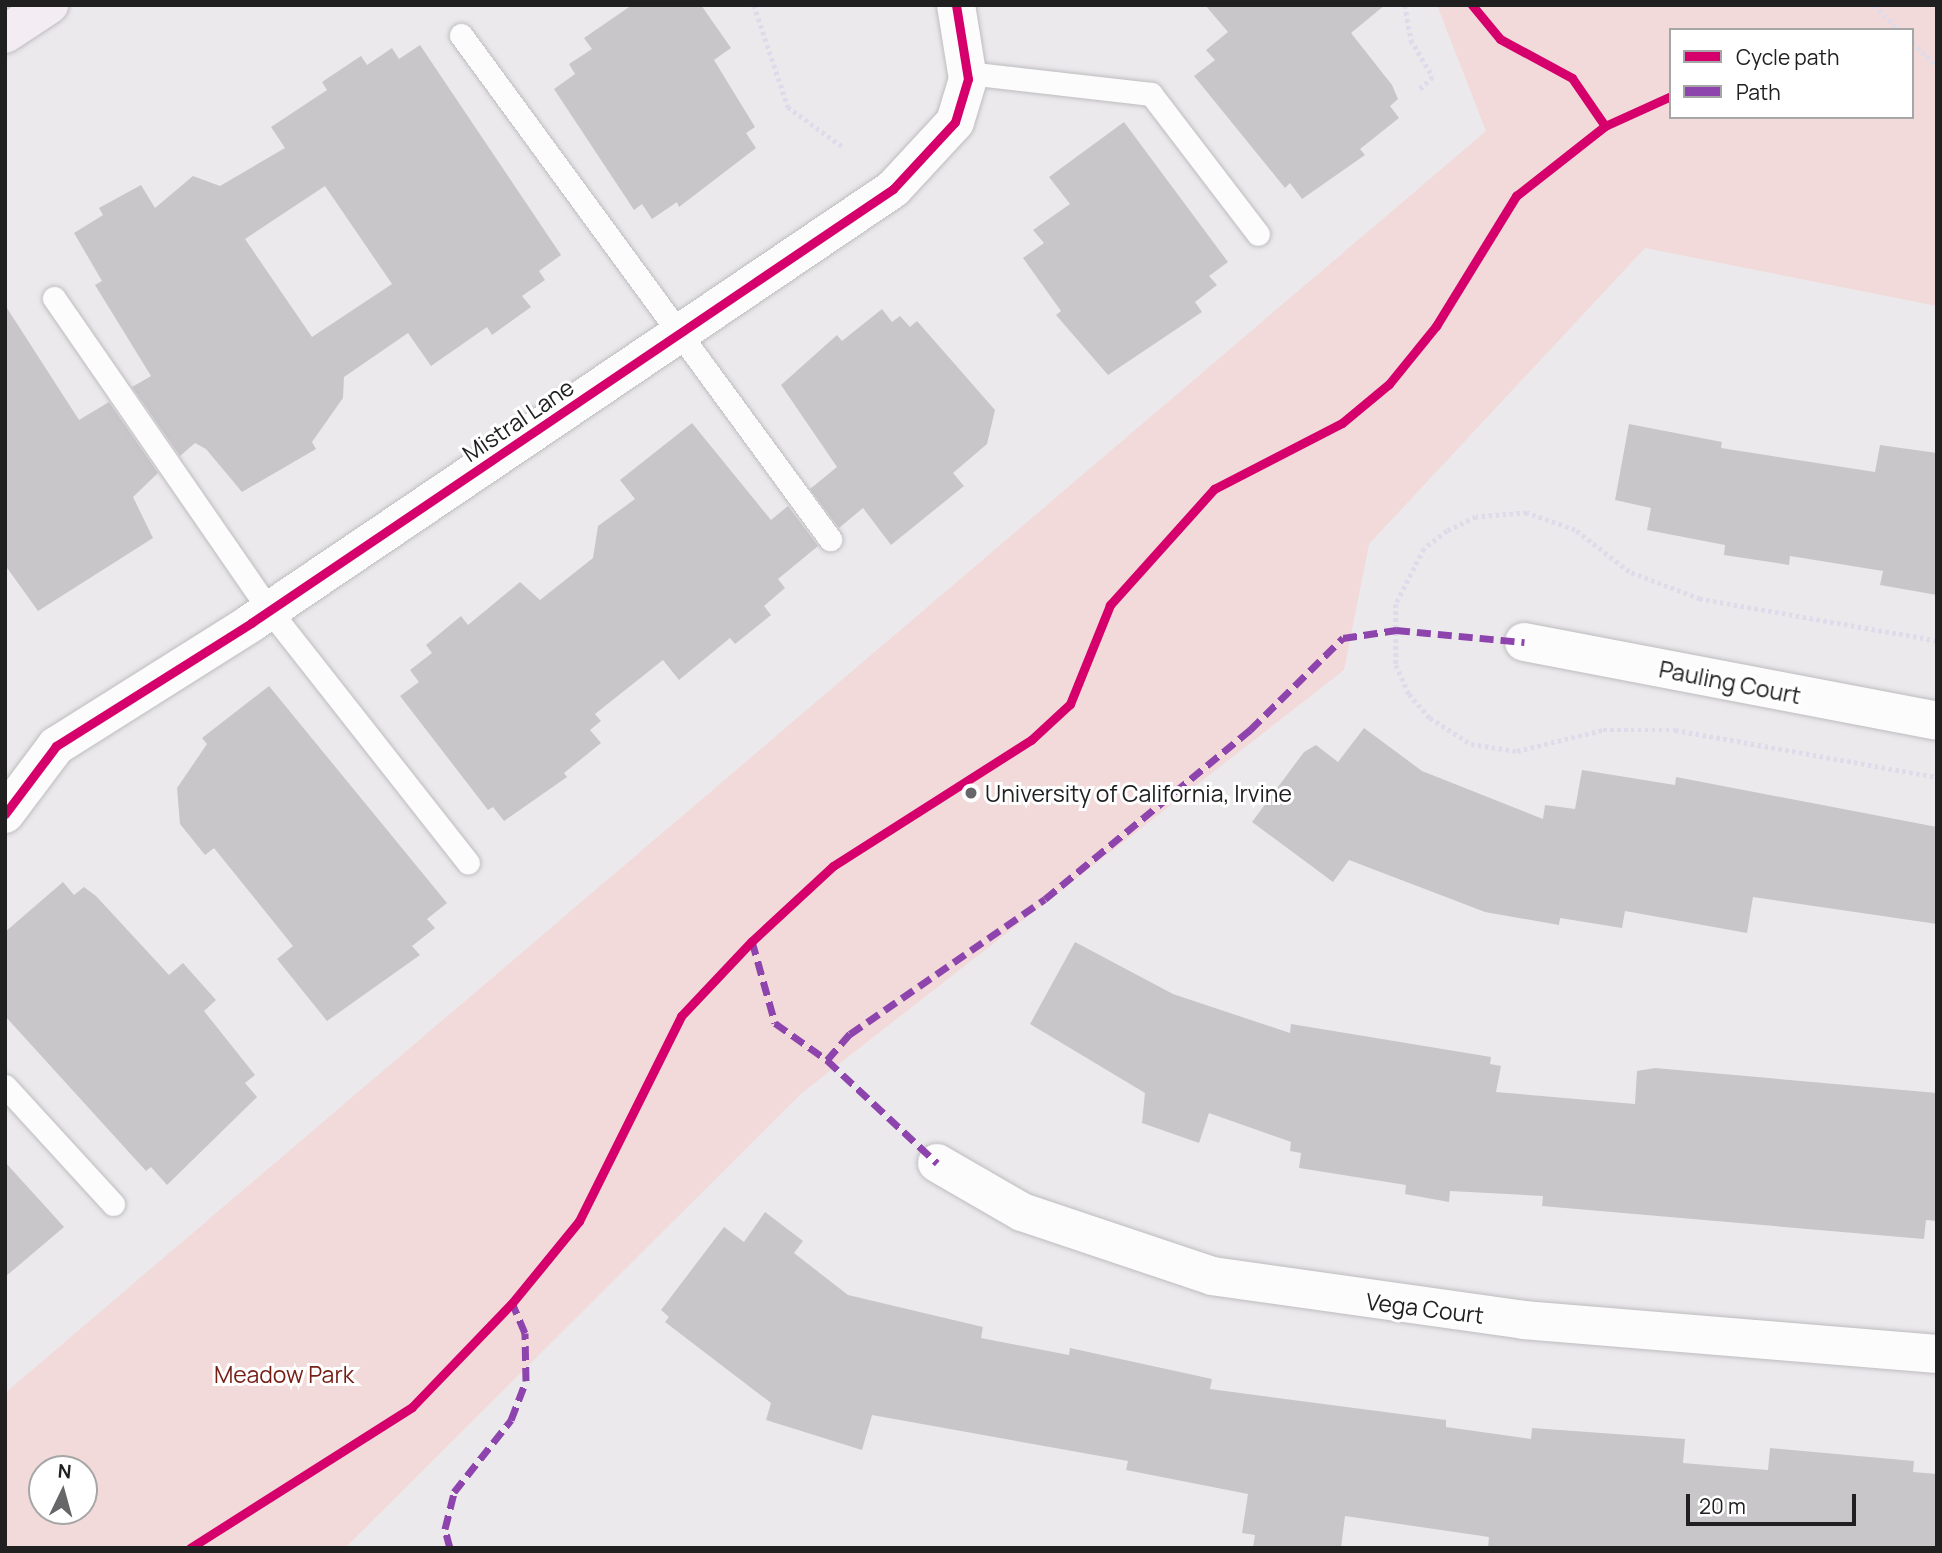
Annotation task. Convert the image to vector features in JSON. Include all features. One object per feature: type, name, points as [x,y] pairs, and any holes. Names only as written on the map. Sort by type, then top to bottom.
[{"type":"street","points":[[5,34],[49,5]]},
{"type":"street","name":"Mistral Lane","points":[[5,814],[57,746],[270,611],[893,189],[928,158],[955,122],[967,73],[956,5]]},
{"type":"street","name":"Pauling Court","points":[[1524,642],[1937,721]]},
{"type":"street","name":"Vega Court","points":[[937,1163],[1022,1212],[1213,1276],[1524,1321],[1937,1354]]},
{"type":"lane","points":[[461,35],[678,335],[830,539]]},
{"type":"lane","points":[[967,73],[1151,94],[1258,234]]},
{"type":"lane","points":[[54,299],[270,611],[468,863]]},
{"type":"lane","points":[[5,1087],[113,1204]]},
{"type":"path","points":[[754,5],[788,107],[844,147]]},
{"type":"path","points":[[1405,5],[1411,40],[1433,77],[1420,89]]},
{"type":"path","points":[[1874,5],[1897,28]]},
{"type":"path","points":[[1914,44],[1937,66]]},
{"type":"green space","name":"Meadow Park","points":[[1437,5],[1937,5],[1937,306],[1645,248],[1369,544],[1344,670],[803,1092],[345,1548],[5,1548],[5,1393],[1486,131]]},
{"type":"building","points":[[632,5],[701,5],[731,48],[714,60],[755,127],[746,133],[756,148],[679,207],[677,202],[652,219],[642,204],[634,210],[554,89],[575,74],[569,64],[592,49],[584,38]]},
{"type":"building","points":[[1205,5],[1385,5],[1351,33],[1392,85],[1398,99],[1390,106],[1399,118],[1360,149],[1365,155],[1302,199],[1290,183],[1285,188],[1194,76],[1215,60],[1206,50],[1228,32]]},
{"type":"building","points":[[420,45],[561,255],[539,271],[545,280],[522,296],[531,307],[492,335],[487,327],[431,366],[408,333],[344,377],[343,398],[312,442],[316,449],[242,492],[206,449],[195,443],[180,456],[132,387],[151,376],[95,285],[102,281],[74,233],[103,215],[99,208],[141,185],[155,208],[193,176],[220,186],[285,148],[271,127],[327,90],[322,82],[361,56],[367,65],[392,48],[399,59]],"holes":[[[325,186],[392,284],[312,337],[245,239]]]},
{"type":"building","points":[[1124,122],[1228,262],[1209,276],[1217,285],[1195,302],[1202,312],[1108,375],[1056,315],[1061,311],[1023,258],[1044,243],[1033,230],[1070,204],[1049,177]]},
{"type":"building","points":[[5,305],[79,420],[109,402],[158,473],[133,497],[153,538],[38,611],[5,565]]},
{"type":"building","points":[[882,309],[892,322],[900,316],[910,327],[917,321],[995,410],[987,444],[953,473],[964,486],[891,545],[863,508],[839,528],[810,489],[837,467],[781,385],[837,335],[842,341]]},
{"type":"building","points":[[692,423],[771,520],[788,506],[818,546],[778,579],[785,588],[764,606],[771,615],[735,644],[730,638],[679,680],[663,660],[595,714],[601,721],[590,730],[601,743],[564,773],[567,777],[504,821],[493,807],[488,810],[400,696],[419,682],[410,670],[432,653],[426,645],[461,616],[468,625],[520,582],[540,600],[593,558],[598,526],[635,499],[620,480]]},
{"type":"building","points":[[1629,424],[1722,442],[1721,448],[1875,472],[1880,445],[1937,453],[1937,595],[1880,585],[1883,571],[1790,556],[1789,565],[1724,555],[1725,545],[1647,530],[1651,508],[1615,500]]},
{"type":"building","points":[[269,686],[447,903],[427,919],[435,928],[412,946],[420,955],[327,1021],[277,959],[293,946],[214,848],[205,855],[180,824],[177,788],[207,744],[202,738]]},
{"type":"building","points":[[1364,728],[1422,771],[1543,819],[1545,805],[1575,809],[1582,770],[1675,785],[1676,777],[1937,827],[1937,924],[1753,897],[1747,933],[1625,911],[1622,928],[1560,918],[1559,925],[1485,912],[1349,860],[1333,882],[1252,822],[1304,752],[1316,745],[1338,762]]},
{"type":"building","points":[[63,882],[74,895],[84,887],[96,896],[169,975],[183,963],[216,1000],[204,1011],[255,1075],[245,1083],[257,1097],[167,1185],[151,1167],[146,1171],[5,1016],[5,932]]},
{"type":"building","points":[[1075,942],[1173,994],[1290,1033],[1291,1024],[1491,1057],[1490,1064],[1501,1066],[1496,1092],[1635,1104],[1637,1071],[1655,1068],[1937,1093],[1937,1221],[1926,1220],[1924,1239],[1542,1206],[1543,1196],[1450,1191],[1449,1202],[1405,1194],[1406,1185],[1299,1168],[1301,1153],[1290,1151],[1291,1142],[1209,1113],[1199,1143],[1142,1123],[1145,1093],[1030,1024]]},
{"type":"building","points":[[5,1162],[64,1227],[5,1277]]},
{"type":"building","points":[[765,1212],[803,1241],[794,1253],[848,1295],[983,1327],[981,1338],[1069,1355],[1070,1348],[1212,1379],[1210,1389],[1446,1420],[1446,1427],[1531,1439],[1532,1428],[1685,1439],[1683,1463],[1768,1470],[1770,1448],[1914,1461],[1913,1472],[1937,1474],[1937,1548],[1488,1548],[1489,1537],[1345,1516],[1341,1548],[1253,1548],[1255,1535],[1242,1533],[1248,1494],[1126,1470],[1128,1461],[872,1415],[862,1450],[766,1420],[771,1403],[665,1322],[669,1317],[661,1310],[724,1227],[744,1242]]},
{"type":"marked path","points":[[827,1060],[850,1034],[1045,899],[1250,730],[1343,638],[1396,630],[1524,642]]},
{"type":"marked path","points":[[752,941],[775,1023],[827,1060],[937,1163]]},
{"type":"marked path","points":[[450,1548],[445,1529],[454,1492],[511,1420],[526,1381],[525,1333],[512,1303]]},
{"type":"cycle path","points":[[5,814],[56,746],[251,623],[893,189],[955,122],[968,79],[956,5]]},
{"type":"cycle path","points":[[1472,5],[1500,39],[1572,78],[1605,126]]},
{"type":"cycle path","points":[[190,1548],[412,1407],[512,1303],[579,1221],[681,1016],[752,941],[833,866],[1031,740],[1070,704],[1110,605],[1214,489],[1342,423],[1389,384],[1436,326],[1516,196],[1605,126],[1669,97]]},
{"type":"place","name":"University of California, Irvine","points":[[971,793]]}]
